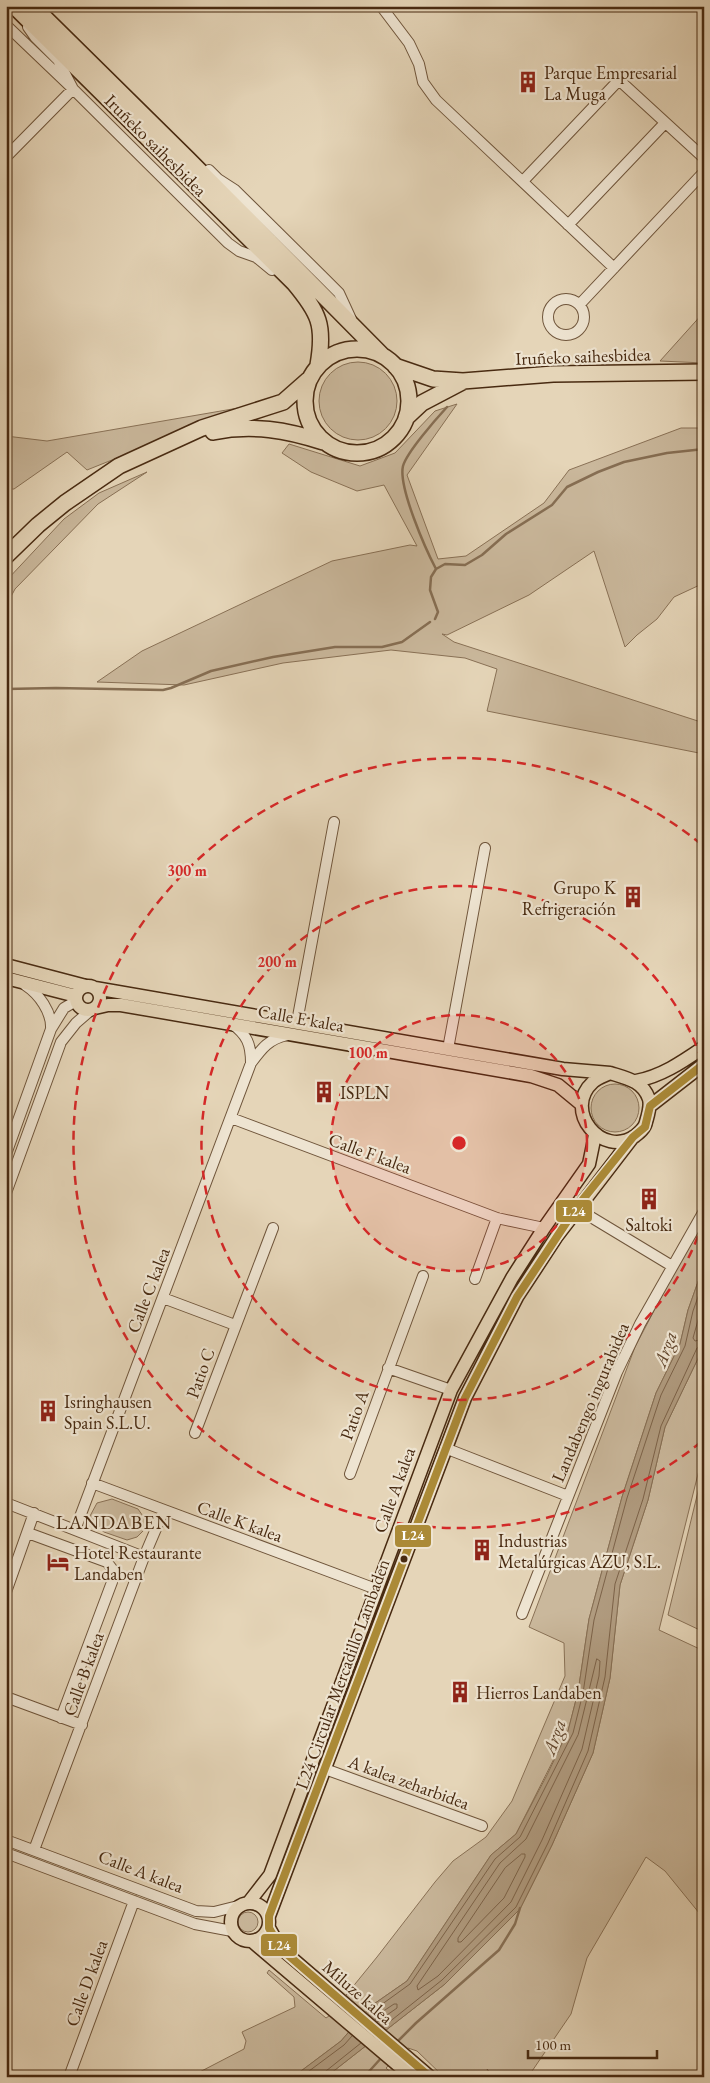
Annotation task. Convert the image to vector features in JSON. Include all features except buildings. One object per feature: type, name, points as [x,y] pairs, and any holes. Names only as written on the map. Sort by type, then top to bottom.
[{"type":"highway","name":"Iruñeko saihesbidea","points":[[33,6],[382,355]]},
{"type":"highway","name":"Iruñeko saihesbidea","points":[[14,7],[294,283],[318,316],[321,330],[318,365]]},
{"type":"highway","points":[[6,556],[38,525],[119,466],[173,441],[202,428],[282,402],[308,380],[318,365],[332,355],[348,349],[365,350],[382,355],[395,366],[407,385],[409,400],[406,418],[391,439],[377,449],[360,453],[342,451],[326,443],[296,433],[263,427],[223,430],[173,441]]},
{"type":"highway","name":"Iruñeko saihesbidea","points":[[395,366],[433,379],[463,381],[553,374],[704,372]]},
{"type":"highway","points":[[308,380],[304,397],[306,415],[314,431],[326,443]]},
{"type":"highway","name":"Iruñeko saihesbidea","points":[[406,418],[422,403],[463,381]]},
{"type":"main road","name":"Calle E kalea","points":[[6,965],[91,987],[531,1076],[558,1085],[581,1104]]},
{"type":"main road","points":[[12,979],[76,998],[82,1008],[93,1009],[98,1005],[100,996],[91,987],[82,988],[76,998]]},
{"type":"main road","name":"Calle E kalea","points":[[93,1009],[108,1005],[121,1005],[231,1024],[294,1028],[448,1049],[563,1069],[610,1073]]},
{"type":"main road","points":[[636,1081],[649,1099],[650,1106],[645,1127],[633,1137],[624,1141],[605,1140],[595,1135],[582,1115],[581,1104],[586,1090],[594,1080],[610,1073],[636,1081],[655,1077],[680,1064],[704,1046]]},
{"type":"main road","points":[[650,1106],[704,1064]]},
{"type":"main road","name":"Calle A kalea","points":[[243,1904],[270,1875],[451,1390],[512,1278],[589,1164],[595,1135]]},
{"type":"main road","name":"L24 Circular Mercadillo Lambaden","points":[[269,1922],[407,1548],[465,1398],[518,1297],[576,1208],[633,1137]]},
{"type":"main road","points":[[374,1637],[371,1624],[380,1600],[376,1589],[385,1584],[396,1559],[407,1548]]},
{"type":"main road","points":[[243,1904],[261,1906],[269,1922],[263,1937],[254,1942],[242,1940],[232,1931],[231,1918],[243,1904]]},
{"type":"main road","name":"Miluze kalea","points":[[269,1922],[281,1949],[338,2005],[401,2060],[430,2077]]},
{"type":"main road","name":"Miluze kalea","points":[[254,1942],[338,2005]]},
{"type":"main road","name":"Miluze kalea","points":[[401,2060],[412,2077]]},
{"type":"street","points":[[380,6],[409,43],[419,64],[423,82],[436,100],[614,268]]},
{"type":"street","name":"Iruñeko saihesbidea","points":[[14,7],[35,38],[58,60],[73,89],[228,243],[238,251],[256,257],[284,281],[294,283]]},
{"type":"street","points":[[6,25],[73,89],[6,157]]},
{"type":"street","points":[[523,182],[619,80],[704,158]]},
{"type":"street","points":[[568,225],[665,123]]},
{"type":"street","points":[[580,304],[704,172]]},
{"type":"street","name":"Calle E kalea","points":[[294,1028],[334,822]]},
{"type":"street","points":[[448,1049],[485,848]]},
{"type":"street","points":[[12,979],[34,991],[51,1019],[51,1029]]},
{"type":"street","points":[[6,1154],[51,1029],[64,1008],[76,998]]},
{"type":"street","points":[[6,1192],[61,1042],[76,1023],[93,1009]]},
{"type":"street","points":[[231,1024],[248,1039],[251,1050],[251,1063]]},
{"type":"street","points":[[251,1063],[267,1042],[294,1028]]},
{"type":"street","name":"Calle C kalea","points":[[75,1530],[251,1063]]},
{"type":"street","name":"Calle F kalea","points":[[231,1118],[497,1218],[544,1228]]},
{"type":"street","points":[[576,1208],[672,1266]]},
{"type":"street","name":"Landabengo ingurabidea","points":[[522,1614],[617,1372],[672,1266],[704,1211]]},
{"type":"street","points":[[475,1279],[497,1218]]},
{"type":"street","name":"Patio C","points":[[196,1433],[273,1228]]},
{"type":"street","name":"Patio A","points":[[350,1474],[423,1276]]},
{"type":"street","points":[[163,1298],[235,1325]]},
{"type":"street","points":[[388,1368],[451,1390]]},
{"type":"street","name":"Calle A kalea","points":[[445,1448],[568,1496]]},
{"type":"street","name":"Calle K kalea","points":[[92,1483],[376,1589]]},
{"type":"street","points":[[6,1503],[144,1557]]},
{"type":"street","name":"Calle B kalea","points":[[34,1850],[144,1557],[164,1510]]},
{"type":"street","points":[[6,1592],[34,1513]]},
{"type":"street","points":[[28,1533],[107,1562],[113,1570],[112,1582],[61,1718]]},
{"type":"street","points":[[6,1697],[82,1725]]},
{"type":"street","name":"A kalea zeharbidea","points":[[325,1769],[482,1826]]},
{"type":"street","points":[[6,1840],[34,1850]]},
{"type":"street","points":[[6,1853],[12,1850],[25,1855],[34,1850]]},
{"type":"street","points":[[34,1850],[37,1860],[54,1867],[65,1875]]},
{"type":"street","name":"Calle A kalea","points":[[34,1850],[196,1911],[214,1912],[243,1904]]},
{"type":"street","name":"Calle A kalea","points":[[6,1853],[195,1924],[232,1931]]},
{"type":"street","name":"Calle D kalea","points":[[69,2077],[134,1901]]},
{"type":"shaded area","points":[[704,312],[704,363],[660,361]]},
{"type":"shaded area","points":[[350,362],[366,362],[380,368],[391,379],[397,393],[397,409],[391,423],[380,434],[366,440],[350,440],[336,434],[325,423],[319,409],[319,393],[325,379],[336,368]]},
{"type":"shaded area","points":[[457,404],[407,475],[438,559],[466,556],[544,503],[569,470],[681,428],[704,428],[704,583],[674,597],[657,619],[625,647],[594,551],[529,595],[447,635],[442,634],[454,642],[704,723],[704,754],[487,711],[497,669],[465,658],[391,650],[283,663],[184,685],[97,682],[142,651],[332,561],[410,545],[417,546],[384,485],[357,491],[311,472],[282,453],[289,444],[360,466],[395,453],[435,411]]},
{"type":"shaded area","points":[[244,407],[87,470],[67,452],[14,489],[6,489],[6,436],[47,441]]},
{"type":"shaded area","points":[[147,472],[98,504],[15,589],[6,606],[6,581],[64,519],[99,493]]},
{"type":"shaded area","points":[[610,1084],[620,1084],[629,1088],[635,1094],[639,1108],[635,1122],[629,1128],[620,1132],[610,1132],[601,1128],[595,1122],[591,1113],[591,1103],[595,1094],[601,1088]]},
{"type":"shaded area","points":[[704,1219],[704,1265],[688,1310],[680,1344],[656,1393],[622,1497],[589,1619],[578,1692],[568,1731],[516,1834],[491,1855],[407,1981],[371,2006],[341,2041],[293,2077],[190,2077],[244,2049],[246,2041],[242,2032],[295,2007],[294,1997],[267,1973],[269,1970],[326,2018],[329,2016],[435,1882],[453,1861],[486,1837],[512,1801],[565,1676],[564,1643],[529,1627],[635,1347]]},
{"type":"shaded area","points":[[704,1346],[704,1450],[659,1630],[704,1651],[704,1919],[665,1871],[646,1857],[587,1958],[571,2014],[528,2077],[494,2077],[487,2069],[491,2077],[444,2077],[417,2051],[408,2048],[386,2068],[396,2077],[326,2077],[445,1984],[520,1909],[552,1845],[593,1753],[610,1678],[620,1585],[648,1500],[665,1427]]},
{"type":"shaded area","points":[[704,1467],[704,1632],[668,1615]]},
{"type":"shaded area","points":[[112,1499],[138,1509],[145,1519],[144,1530],[137,1537],[127,1540],[104,1532],[93,1524],[90,1516],[97,1503]]},
{"type":"shaded area","points":[[244,1912],[252,1912],[258,1918],[258,1926],[252,1932],[244,1932],[238,1926],[238,1918]]},
{"type":"water","points":[[704,1265],[704,1346],[665,1427],[648,1500],[620,1585],[610,1678],[593,1753],[552,1845],[520,1909],[445,1984],[326,2077],[293,2077],[341,2041],[371,2006],[407,1981],[491,1855],[516,1834],[547,1775],[568,1731],[578,1692],[589,1619],[622,1497],[656,1393],[680,1344],[688,1310]]},
{"type":"waterway","points":[[436,569],[420,534],[409,503],[403,476],[403,466],[416,444],[447,407]]},
{"type":"waterway","points":[[435,619],[438,612],[430,590],[431,577],[436,569],[445,564],[465,565],[482,555],[506,534],[552,505],[567,487],[598,472],[624,462],[667,453],[704,449]]},
{"type":"waterway","points":[[6,689],[163,690],[211,671],[273,657],[335,647],[382,647],[402,642],[430,622]]},
{"type":"waterway","points":[[396,2043],[499,1950],[515,1924],[520,1908]]},
{"type":"waterway","points":[[364,2077],[383,2056]]},
{"type":"transit line","name":"L24","points":[[430,2077],[281,1949],[269,1928],[269,1916],[465,1398],[517,1297],[576,1208],[633,1137],[645,1127],[650,1106],[704,1064]]},
{"type":"place","name":"Parque Empresarial La Muga","points":[[528,82]]},
{"type":"place","name":"Grupo K Refrigeración","points":[[633,897]]},
{"type":"place","name":"ISPLN","points":[[324,1092]]},
{"type":"place","name":"Saltoki","points":[[649,1199]]},
{"type":"place","name":"Isringhausen Spain S.L.U.","points":[[48,1411]]},
{"type":"place","name":"Industrias Metalúrgicas AZU, S.L.","points":[[482,1550]]},
{"type":"place","name":"Hotel Restaurante Landaben","points":[[58,1562]]},
{"type":"place","name":"Hierros Landaben","points":[[460,1692]]},
{"type":"district","name":"LANDABEN","points":[[114,1522]]},
{"type":"water label","name":"Arga","points":[[665,1349]]},
{"type":"water label","name":"Arga","points":[[554,1737]]}]
